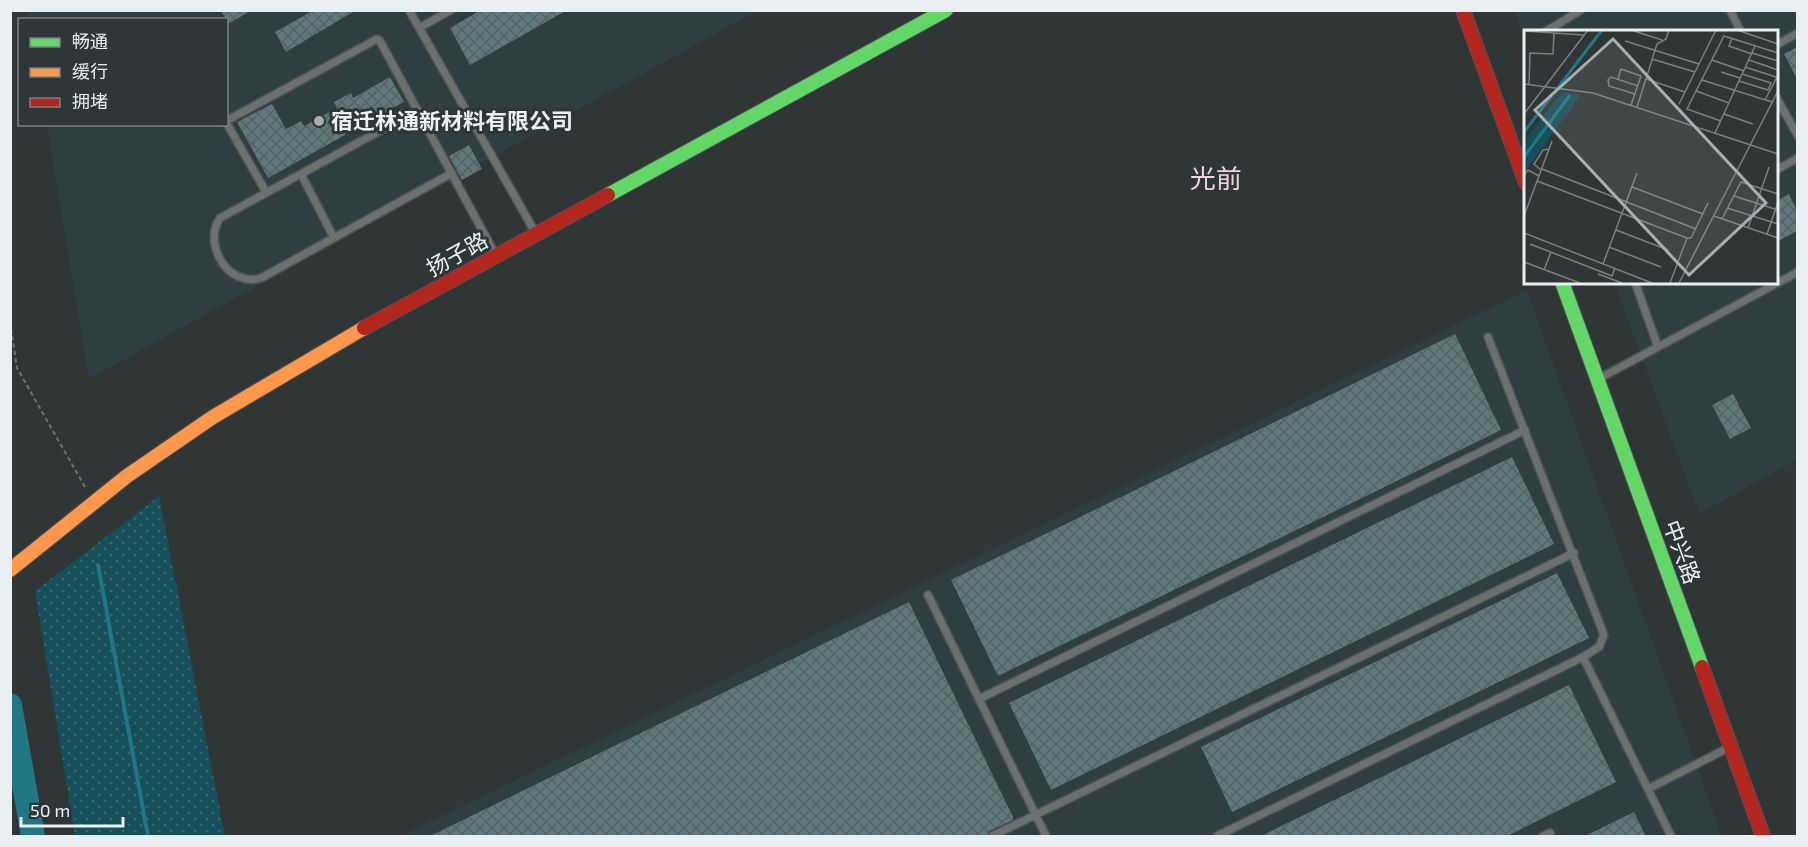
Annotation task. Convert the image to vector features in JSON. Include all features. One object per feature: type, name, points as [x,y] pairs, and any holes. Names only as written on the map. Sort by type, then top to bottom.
[{"type":"street","name":"扬子路","points":[[10,570],[128,476],[213,417],[359,331],[946,10]]},
{"type":"street","points":[[1463,10],[1524,178]]},
{"type":"street","name":"中兴路","points":[[1563,284],[1763,837]]},
{"type":"lane","points":[[410,10],[536,234]]},
{"type":"lane","points":[[419,28],[451,10]]},
{"type":"lane","points":[[1548,30],[1581,10]]},
{"type":"lane","points":[[1730,10],[1740,30]]},
{"type":"lane","points":[[1778,44],[1797,33]]},
{"type":"lane","points":[[228,120],[377,39],[383,44],[496,256]]},
{"type":"lane","points":[[1778,101],[1797,136]]},
{"type":"lane","points":[[418,110],[220,218],[212,234],[215,253],[240,278],[251,281],[261,278],[452,173]]},
{"type":"lane","points":[[228,125],[266,192]]},
{"type":"lane","points":[[1778,169],[1797,158]]},
{"type":"lane","points":[[301,174],[334,238]]},
{"type":"lane","points":[[1778,282],[1797,272]]},
{"type":"lane","points":[[1636,284],[1659,347]]},
{"type":"lane","points":[[1597,380],[1775,284]]},
{"type":"lane","points":[[1217,837],[1583,657],[1599,646],[1604,635],[1488,337]]},
{"type":"lane","points":[[979,699],[1525,430]]},
{"type":"lane","points":[[992,837],[1574,554]]},
{"type":"lane","points":[[928,595],[1046,837]]},
{"type":"lane","points":[[1583,657],[1671,837]]},
{"type":"lane","points":[[1648,789],[1730,747]]},
{"type":"path","points":[[10,321],[17,368],[94,503]]},
{"type":"shaded area","name":"宿迁林通新材料有限公司","points":[[27,11],[757,11],[89,379],[47,126],[228,126],[228,18],[29,18]]},
{"type":"shaded area","points":[[1515,11],[1797,11],[1797,460],[1699,514],[1615,284],[1778,284],[1778,30],[1524,30],[1524,35]]},
{"type":"shaded area","points":[[1527,290],[1722,836],[400,836]]},
{"type":"shaded area","points":[[159,496],[225,836],[75,836],[35,591]]},
{"type":"building","points":[[221,10],[252,10],[228,24],[228,18],[225,18]]},
{"type":"building","points":[[314,10],[356,10],[286,52],[275,32]]},
{"type":"building","points":[[481,10],[567,10],[470,65],[450,28]]},
{"type":"building","points":[[1797,47],[1797,79],[1784,54]]},
{"type":"building","points":[[390,77],[404,102],[268,178],[237,122],[272,104],[286,129],[301,121],[304,126],[337,108],[334,102],[351,93],[353,98]]},
{"type":"building","points":[[469,145],[482,169],[462,180],[449,156]]},
{"type":"building","points":[[1789,194],[1797,211],[1797,231],[1778,241],[1778,200]]},
{"type":"building","points":[[1455,334],[1501,430],[998,676],[951,580]]},
{"type":"building","points":[[1733,394],[1751,428],[1730,439],[1712,405]]},
{"type":"building","points":[[1512,457],[1554,544],[1051,790],[1009,703]]},
{"type":"building","points":[[1557,573],[1589,638],[1232,812],[1201,747]]},
{"type":"building","points":[[909,602],[1013,817],[1013,820],[989,831],[986,837],[428,837]]},
{"type":"building","points":[[1569,685],[1616,782],[1505,837],[1259,837]]},
{"type":"building","points":[[1634,812],[1646,837],[1583,837]]},
{"type":"waterway","points":[[98,565],[148,836]]},
{"type":"waterway","points":[[10,705],[33,836]]},
{"type":"traffic: fast","points":[[608,195],[946,10]]},
{"type":"traffic: fast","points":[[1563,284],[1702,667]]},
{"type":"traffic: slow","points":[[10,570],[127,476],[213,417],[364,328]]},
{"type":"traffic: jam","points":[[1463,10],[1524,178]]},
{"type":"traffic: jam","points":[[364,328],[608,195]]},
{"type":"traffic: jam","points":[[1702,667],[1763,836]]},
{"type":"place","name":"宿迁林通新材料有限公司","points":[[319,121]]},
{"type":"district","name":"光前","points":[[1216,179]]}]
